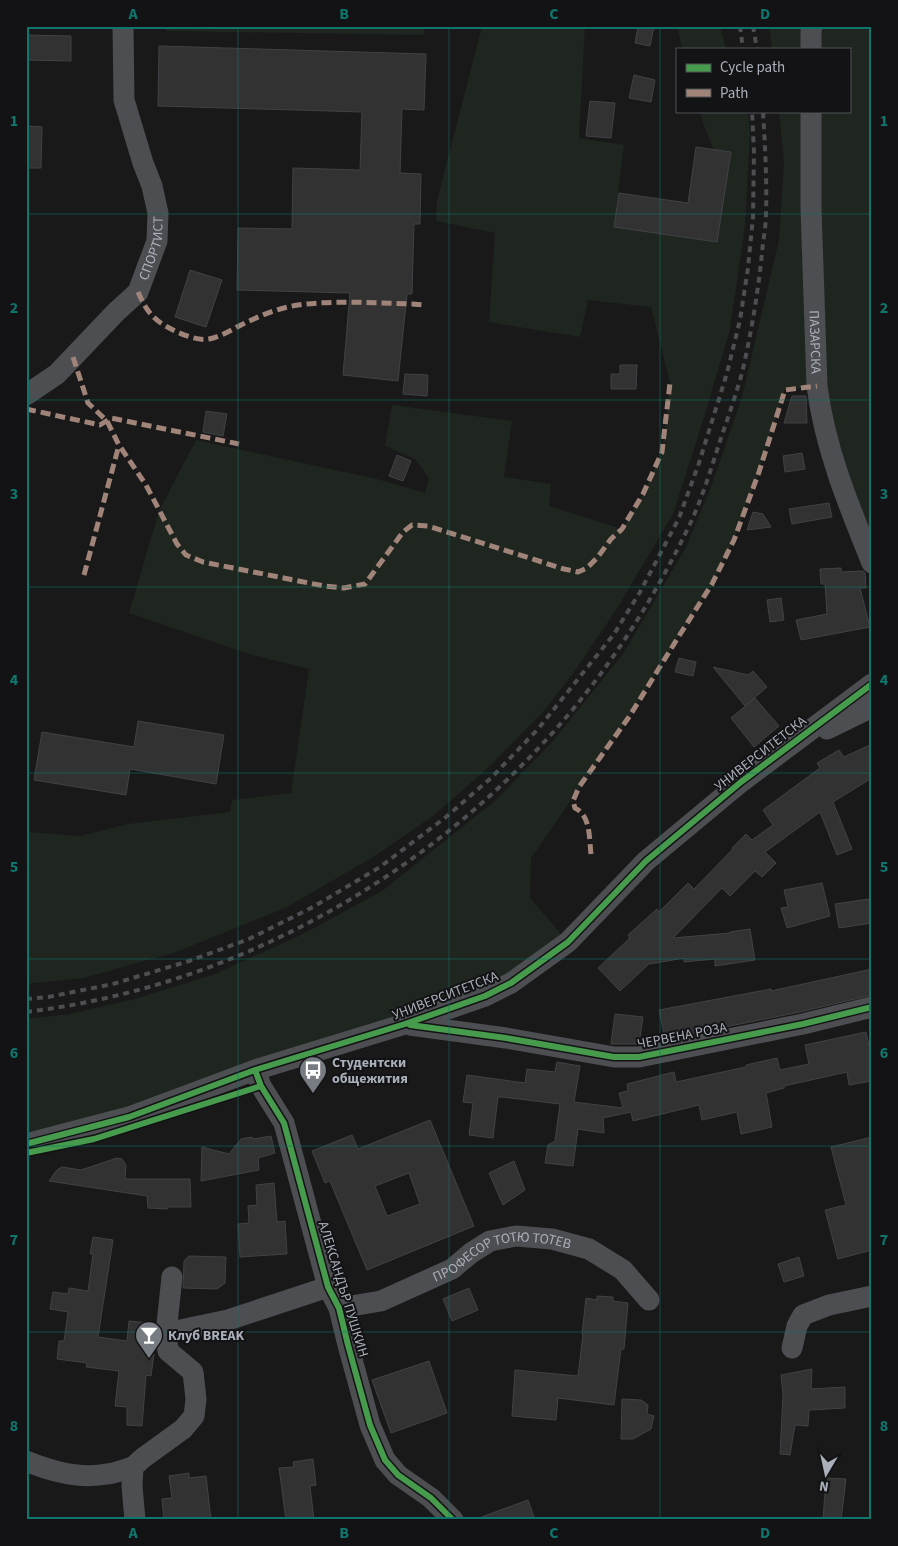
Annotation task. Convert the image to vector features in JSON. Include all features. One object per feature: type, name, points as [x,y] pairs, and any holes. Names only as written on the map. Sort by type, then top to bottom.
[{"type":"street","name":"СПОРТИСТ","points":[[26,395],[57,374],[116,312],[138,292],[157,241],[158,213],[152,186],[124,100],[123,26]]},
{"type":"street","points":[[811,48],[812,26]]},
{"type":"street","name":"ПАЗАРСКА","points":[[811,112],[811,218],[817,386],[820,410],[835,469],[872,564]]},
{"type":"street","name":"УНИВЕРСИТЕТСКА","points":[[26,1144],[130,1117],[255,1070],[406,1024],[485,996],[511,983],[568,942],[646,862],[741,782],[872,684]]},
{"type":"street","points":[[782,750],[872,707]]},
{"type":"street","name":"ЧЕРВЕНА РОЗА","points":[[406,1024],[506,1038],[614,1057],[639,1057],[803,1024],[872,1007]]},
{"type":"street","name":"АЛЕКСАНДЪР ПУШКИН","points":[[255,1070],[261,1086],[284,1123],[328,1287],[340,1308],[370,1424],[385,1460],[398,1475],[431,1498],[454,1520]]},
{"type":"street","name":"ПРОФЕСОР ТОТЮ ТОТЕВ","points":[[340,1308],[381,1301],[452,1269],[471,1253],[490,1241],[516,1236],[552,1239],[589,1249],[623,1270],[649,1300]]},
{"type":"street","points":[[26,1461],[57,1471],[83,1475],[106,1474],[133,1467],[183,1429],[194,1416],[196,1399],[193,1372],[168,1351],[166,1333],[172,1277]]},
{"type":"street","points":[[166,1333],[228,1320],[328,1287]]},
{"type":"street","points":[[792,1348],[796,1326],[803,1315],[829,1304],[872,1296]]},
{"type":"street","points":[[133,1467],[132,1486],[135,1520]]},
{"type":"shaded area","points":[[166,26],[424,26],[424,35],[166,31]]},
{"type":"shaded area","points":[[482,26],[585,26],[579,138],[624,145],[614,227],[717,242],[731,153],[714,150],[700,112],[748,112],[750,133],[745,225],[730,329],[673,514],[618,607],[572,675],[543,712],[490,766],[433,816],[375,856],[285,908],[176,952],[84,978],[26,984],[26,832],[80,836],[128,824],[230,812],[232,800],[291,793],[309,669],[252,655],[129,613],[159,511],[196,440],[377,479],[425,493],[429,478],[415,459],[385,446],[392,405],[512,421],[504,477],[551,484],[549,506],[622,529],[643,494],[662,452],[670,383],[651,307],[588,300],[580,337],[489,322],[495,233],[436,221],[437,201]]},
{"type":"shaded area","points":[[677,26],[720,26],[726,48],[682,48]]},
{"type":"shaded area","points":[[769,26],[872,26],[872,563],[816,386],[785,390],[759,472],[734,540],[712,584],[629,717],[531,858],[530,898],[568,942],[511,983],[26,1144],[26,1019],[70,1014],[138,998],[215,974],[303,934],[382,891],[495,801],[553,741],[623,654],[686,547],[711,487],[742,397],[779,240],[784,162],[779,112],[850,112],[850,48],[772,48]]},
{"type":"building","points":[[638,26],[654,26],[650,46],[635,43]]},
{"type":"building","points":[[26,35],[71,36],[71,61],[26,60]]},
{"type":"building","points":[[159,46],[426,54],[424,110],[402,109],[400,173],[421,174],[420,224],[414,224],[412,294],[407,294],[398,381],[343,375],[350,293],[237,290],[238,228],[292,229],[293,168],[360,170],[362,112],[158,106]]},
{"type":"building","points":[[634,75],[655,80],[651,102],[629,98]]},
{"type":"building","points":[[590,101],[615,103],[611,138],[586,136]]},
{"type":"building","points":[[26,126],[42,127],[41,168],[26,168]]},
{"type":"building","points":[[696,147],[731,152],[717,242],[614,227],[619,193],[688,203]]},
{"type":"building","points":[[190,270],[222,280],[206,327],[175,317]]},
{"type":"building","points":[[620,365],[637,365],[636,389],[611,389],[611,374],[620,374]]},
{"type":"building","points":[[405,374],[428,375],[427,396],[403,394]]},
{"type":"building","points":[[792,396],[806,396],[807,423],[784,423]]},
{"type":"building","points":[[206,411],[227,414],[223,436],[203,432]]},
{"type":"building","points":[[802,453],[805,469],[785,472],[783,456]]},
{"type":"building","points":[[397,455],[411,461],[403,481],[389,476]]},
{"type":"building","points":[[829,503],[832,517],[792,524],[789,509]]},
{"type":"building","points":[[753,512],[763,514],[771,527],[747,530]]},
{"type":"building","points":[[841,568],[841,572],[863,571],[865,573],[866,588],[860,588],[870,627],[801,640],[796,620],[827,614],[825,584],[821,584],[820,569]]},
{"type":"building","points":[[781,598],[784,620],[770,622],[767,600]]},
{"type":"building","points":[[679,658],[696,662],[693,676],[675,672]]},
{"type":"building","points":[[713,667],[748,675],[753,671],[767,687],[745,706]]},
{"type":"building","points":[[755,698],[779,726],[754,747],[731,718]]},
{"type":"building","points":[[138,721],[224,735],[216,784],[130,769],[126,795],[34,780],[42,732],[134,747]]},
{"type":"building","points":[[872,744],[872,778],[833,802],[852,849],[837,855],[820,812],[765,852],[776,863],[762,877],[755,871],[730,896],[722,888],[673,938],[730,933],[750,929],[755,960],[715,966],[715,959],[684,962],[684,958],[650,963],[620,991],[598,968],[630,938],[628,935],[657,909],[659,912],[688,883],[694,889],[746,834],[752,840],[773,825],[763,810],[820,768],[817,763],[839,750],[844,757]]},
{"type":"building","points":[[822,883],[830,916],[787,928],[781,908],[788,907],[784,890]]},
{"type":"building","points":[[869,899],[872,923],[839,928],[835,904]]},
{"type":"building","points":[[872,969],[872,995],[800,1012],[665,1039],[659,1010],[771,989],[771,991]]},
{"type":"building","points":[[615,1014],[643,1017],[639,1044],[611,1044]]},
{"type":"building","points":[[866,1032],[872,1060],[872,1081],[849,1085],[847,1072],[784,1086],[784,1088],[766,1093],[772,1127],[741,1134],[737,1112],[702,1120],[699,1105],[633,1121],[631,1112],[603,1118],[604,1133],[578,1129],[573,1166],[545,1163],[548,1145],[555,1141],[560,1104],[498,1097],[493,1138],[469,1135],[473,1103],[463,1102],[467,1075],[525,1083],[527,1069],[555,1072],[557,1062],[580,1066],[574,1102],[623,1108],[619,1093],[628,1091],[627,1084],[674,1072],[676,1082],[746,1067],[746,1065],[777,1058],[780,1070],[809,1064],[805,1045]]},
{"type":"building","points":[[430,1120],[474,1226],[367,1270],[330,1181],[325,1183],[312,1151],[352,1135],[358,1149]],"holes":[[[409,1173],[420,1204],[387,1216],[375,1186]]]},
{"type":"building","points":[[271,1136],[275,1153],[258,1158],[259,1170],[201,1181],[202,1147],[229,1154],[241,1139]]},
{"type":"building","points":[[872,1137],[872,1250],[838,1259],[825,1210],[846,1205],[831,1147]]},
{"type":"building","points":[[117,1158],[122,1159],[126,1165],[125,1179],[190,1179],[191,1207],[148,1208],[147,1196],[49,1181],[57,1170],[62,1167],[81,1170]]},
{"type":"building","points":[[514,1161],[525,1190],[503,1205],[489,1173]]},
{"type":"building","points":[[274,1183],[277,1222],[285,1221],[287,1254],[240,1257],[238,1224],[249,1223],[248,1206],[257,1205],[256,1185]]},
{"type":"building","points":[[93,1237],[113,1240],[98,1337],[127,1341],[129,1321],[151,1323],[148,1353],[154,1354],[151,1376],[146,1375],[142,1426],[127,1425],[127,1407],[115,1406],[119,1371],[86,1367],[87,1363],[57,1359],[59,1341],[64,1341],[68,1312],[50,1309],[53,1292],[68,1294],[69,1288],[88,1291],[93,1254],[90,1254]]},
{"type":"building","points":[[189,1256],[226,1257],[225,1283],[217,1289],[183,1288],[184,1261]]},
{"type":"building","points":[[799,1257],[804,1276],[784,1282],[778,1264]]},
{"type":"building","points":[[469,1288],[478,1310],[452,1321],[443,1299]]},
{"type":"building","points":[[597,1296],[613,1297],[613,1301],[628,1303],[624,1349],[621,1349],[614,1405],[558,1398],[556,1420],[512,1416],[515,1370],[578,1376],[586,1298],[597,1300]]},
{"type":"building","points":[[429,1361],[447,1413],[391,1433],[372,1380]]},
{"type":"building","points":[[812,1369],[811,1389],[845,1387],[845,1408],[809,1410],[808,1426],[795,1425],[790,1455],[780,1454],[783,1395],[781,1375]]},
{"type":"building","points":[[622,1399],[641,1400],[648,1405],[647,1414],[654,1416],[651,1429],[633,1439],[621,1439]]},
{"type":"building","points":[[313,1459],[316,1485],[310,1486],[314,1520],[286,1520],[279,1468],[294,1467],[293,1462]]},
{"type":"building","points":[[189,1473],[189,1478],[206,1476],[211,1520],[164,1520],[162,1499],[172,1498],[169,1476]]},
{"type":"building","points":[[826,1478],[846,1479],[841,1520],[823,1520]]},
{"type":"building","points":[[528,1500],[535,1520],[479,1520],[479,1518]]},
{"type":"railway","points":[[740,26],[743,48]]},
{"type":"railway","points":[[753,26],[757,48]]},
{"type":"railway","points":[[26,999],[48,997],[113,984],[189,961],[249,939],[313,907],[380,867],[446,817],[491,778],[538,729],[614,634],[640,592],[679,518],[699,463],[727,373],[740,320],[748,268],[753,217],[754,152],[752,112]]},
{"type":"railway","points":[[26,1012],[100,999],[172,980],[243,954],[310,922],[375,884],[436,841],[493,793],[568,716],[626,638],[675,555],[699,504],[732,404],[742,373],[751,328],[766,224],[763,112]]},
{"type":"marked path","points":[[138,292],[144,305],[160,323],[186,336],[205,339],[221,335],[269,313],[298,305],[340,302],[426,305]]},
{"type":"marked path","points":[[73,357],[88,403],[107,421],[119,445],[146,485],[177,544],[186,555],[203,562],[324,586],[344,588],[365,584],[403,532],[412,525],[428,526],[564,569],[578,572],[587,568],[611,539],[622,529],[643,494],[662,452],[670,383]]},
{"type":"marked path","points":[[591,854],[587,822],[584,816],[575,808],[573,801],[579,787],[629,717],[712,584],[734,540],[759,472],[785,390],[817,386]]},
{"type":"marked path","points":[[26,409],[100,425],[111,418],[239,444]]},
{"type":"marked path","points":[[84,575],[119,445]]},
{"type":"cycle path","points":[[26,1144],[129,1117],[255,1070],[405,1024],[485,996],[511,983],[568,942],[646,861],[741,782],[872,684]]},
{"type":"cycle path","points":[[410,1025],[506,1038],[614,1057],[639,1057],[803,1024],[872,1007]]},
{"type":"cycle path","points":[[255,1070],[261,1086],[284,1123],[328,1287],[339,1308],[370,1425],[385,1460],[398,1475],[431,1498],[453,1520]]},
{"type":"cycle path","points":[[26,1153],[94,1139],[261,1086]]},
{"type":"place","name":"Студентски общежития","points":[[313,1094]]},
{"type":"place","name":"Клуб BREAK","points":[[149,1359]]}]
